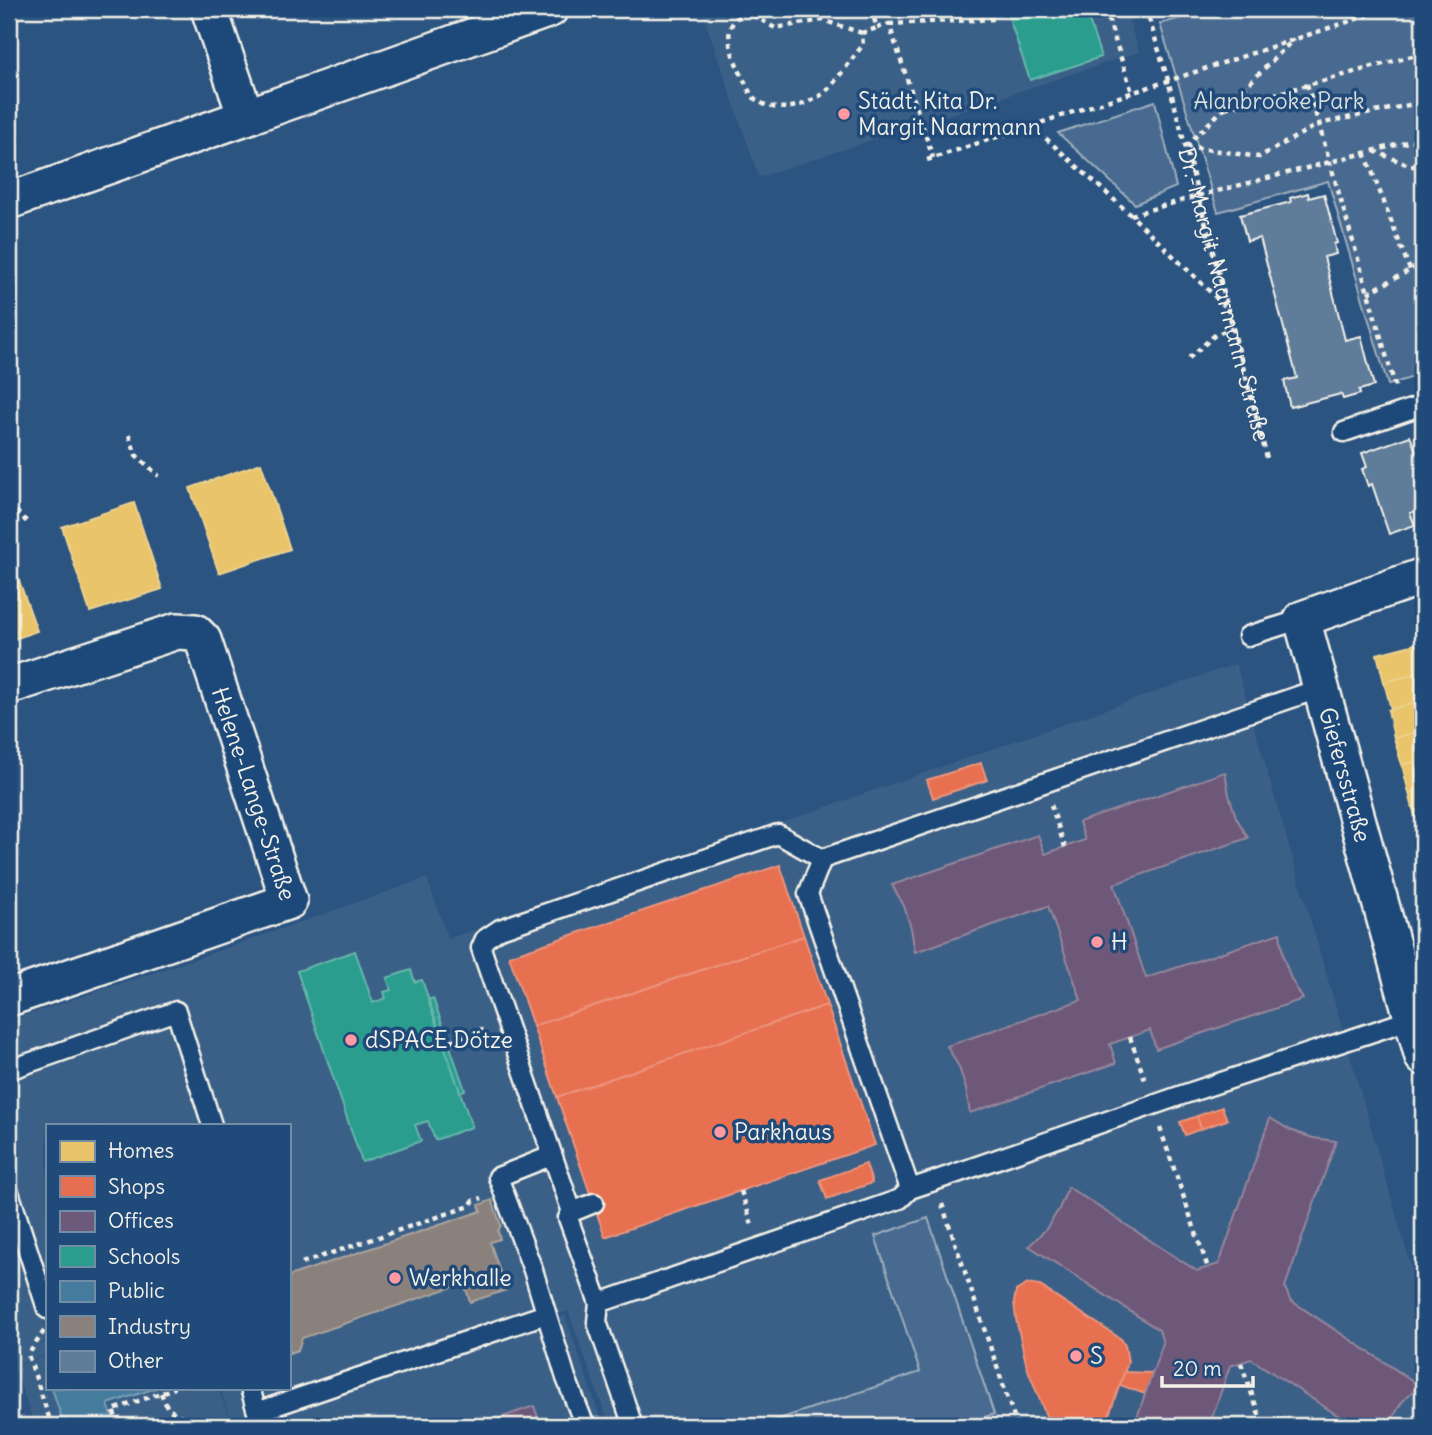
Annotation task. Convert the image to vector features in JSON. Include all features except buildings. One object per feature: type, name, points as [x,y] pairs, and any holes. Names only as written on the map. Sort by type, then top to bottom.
[{"type":"street","points":[[209,9],[246,117]]},
{"type":"street","points":[[9,201],[550,9]]},
{"type":"street","points":[[1302,619],[1423,576]]},
{"type":"street","name":"Giefersstraße","points":[[1302,619],[1423,1057]]},
{"type":"street","name":"Helene-Lange-Straße","points":[[9,687],[177,631],[195,632],[203,640],[289,901],[9,998]]},
{"type":"lane","points":[[1344,432],[1423,405]]},
{"type":"lane","points":[[1248,636],[1302,619]]},
{"type":"lane","points":[[572,1212],[481,948],[485,939],[500,929],[778,834],[822,859],[1321,688]]},
{"type":"lane","points":[[822,859],[808,894],[910,1189]]},
{"type":"lane","points":[[9,1070],[176,1011],[212,1124]]},
{"type":"lane","points":[[598,1303],[900,1199],[910,1189],[1412,1019]]},
{"type":"lane","points":[[551,1156],[498,1177],[533,1270],[585,1426]]},
{"type":"lane","points":[[9,1192],[46,1306]]},
{"type":"lane","points":[[594,1203],[572,1212],[568,1218],[598,1303],[597,1322],[633,1426]]},
{"type":"lane","points":[[251,1390],[260,1419],[546,1314]]},
{"type":"path","points":[[871,9],[877,28]]},
{"type":"path","points":[[1105,9],[1132,92]]},
{"type":"path","name":"Dr.-Margit-Naarmann-Straße","points":[[1146,9],[1186,146],[1267,458]]},
{"type":"path","points":[[927,160],[1387,9]]},
{"type":"path","points":[[1413,9],[1423,25]]},
{"type":"path","points":[[862,33],[863,45],[822,94],[788,108],[773,108],[757,101],[751,95],[727,38],[737,16],[748,12],[775,28],[822,20],[862,33],[889,24],[994,19]]},
{"type":"path","points":[[889,24],[933,158]]},
{"type":"path","points":[[1186,146],[1295,38]]},
{"type":"path","points":[[1225,108],[1423,53]]},
{"type":"path","points":[[1307,84],[1402,412]]},
{"type":"path","points":[[1186,146],[1259,157],[1319,124],[1423,102]]},
{"type":"path","points":[[1031,125],[1131,215],[1228,310]]},
{"type":"path","points":[[1131,215],[1423,138]]},
{"type":"path","points":[[1373,151],[1411,166],[1423,166]]},
{"type":"path","points":[[1365,153],[1410,270]]},
{"type":"path","points":[[1368,293],[1423,263]]},
{"type":"path","points":[[1189,358],[1215,335],[1232,328]]},
{"type":"path","points":[[129,435],[136,455],[159,477]]},
{"type":"path","points":[[9,503],[30,525]]},
{"type":"path","points":[[1044,784],[1065,847]]},
{"type":"path","points":[[450,1041],[507,1021]]},
{"type":"path","points":[[1130,1037],[1147,1088]]},
{"type":"path","points":[[1159,1124],[1208,1268]]},
{"type":"path","points":[[934,1181],[1017,1426]]},
{"type":"path","points":[[302,1263],[470,1206],[473,1201],[503,1191]]},
{"type":"path","points":[[741,1191],[761,1249]]},
{"type":"path","points":[[46,1327],[28,1355],[52,1426]]},
{"type":"path","points":[[1241,1363],[1263,1426]]},
{"type":"path","points":[[119,1426],[113,1410],[169,1390]]},
{"type":"path","points":[[161,1393],[167,1409],[185,1418],[191,1426]]},
{"type":"shaded area","name":"Städt. Kita Dr. Margit Naarmann","points":[[1125,9],[1139,52],[759,177],[702,11]]},
{"type":"shaded area","points":[[1236,664],[1423,1307],[1423,1426],[610,1426],[568,1311],[233,1426],[221,1390],[290,1390],[290,1124],[46,1124],[46,1355],[14,1366],[9,1348],[9,1021],[427,878],[448,939]]},
{"type":"shaded area","points":[[565,1315],[603,1426],[236,1426]]},
{"type":"shaded area","points":[[46,1356],[46,1390],[219,1390],[232,1426],[35,1426],[14,1367]]},
{"type":"green space","name":"Alanbrooke Park","points":[[1212,9],[1423,9],[1423,374],[1388,385],[1328,181],[1218,212],[1160,24]]},
{"type":"green space","points":[[1155,101],[1176,187],[1135,204],[1058,133]]},
{"type":"green space","points":[[928,1218],[994,1414],[958,1426],[758,1426],[920,1372],[875,1236]]},
{"type":"place","name":"Städt. Kita Dr. Margit Naarmann","points":[[844,114]]},
{"type":"place","name":"H","points":[[1097,942]]},
{"type":"place","name":"dSPACE Dötze","points":[[351,1040]]},
{"type":"place","name":"Parkhaus","points":[[720,1132]]},
{"type":"place","name":"Werkhalle","points":[[395,1278]]},
{"type":"place","name":"S","points":[[1076,1356]]}]
